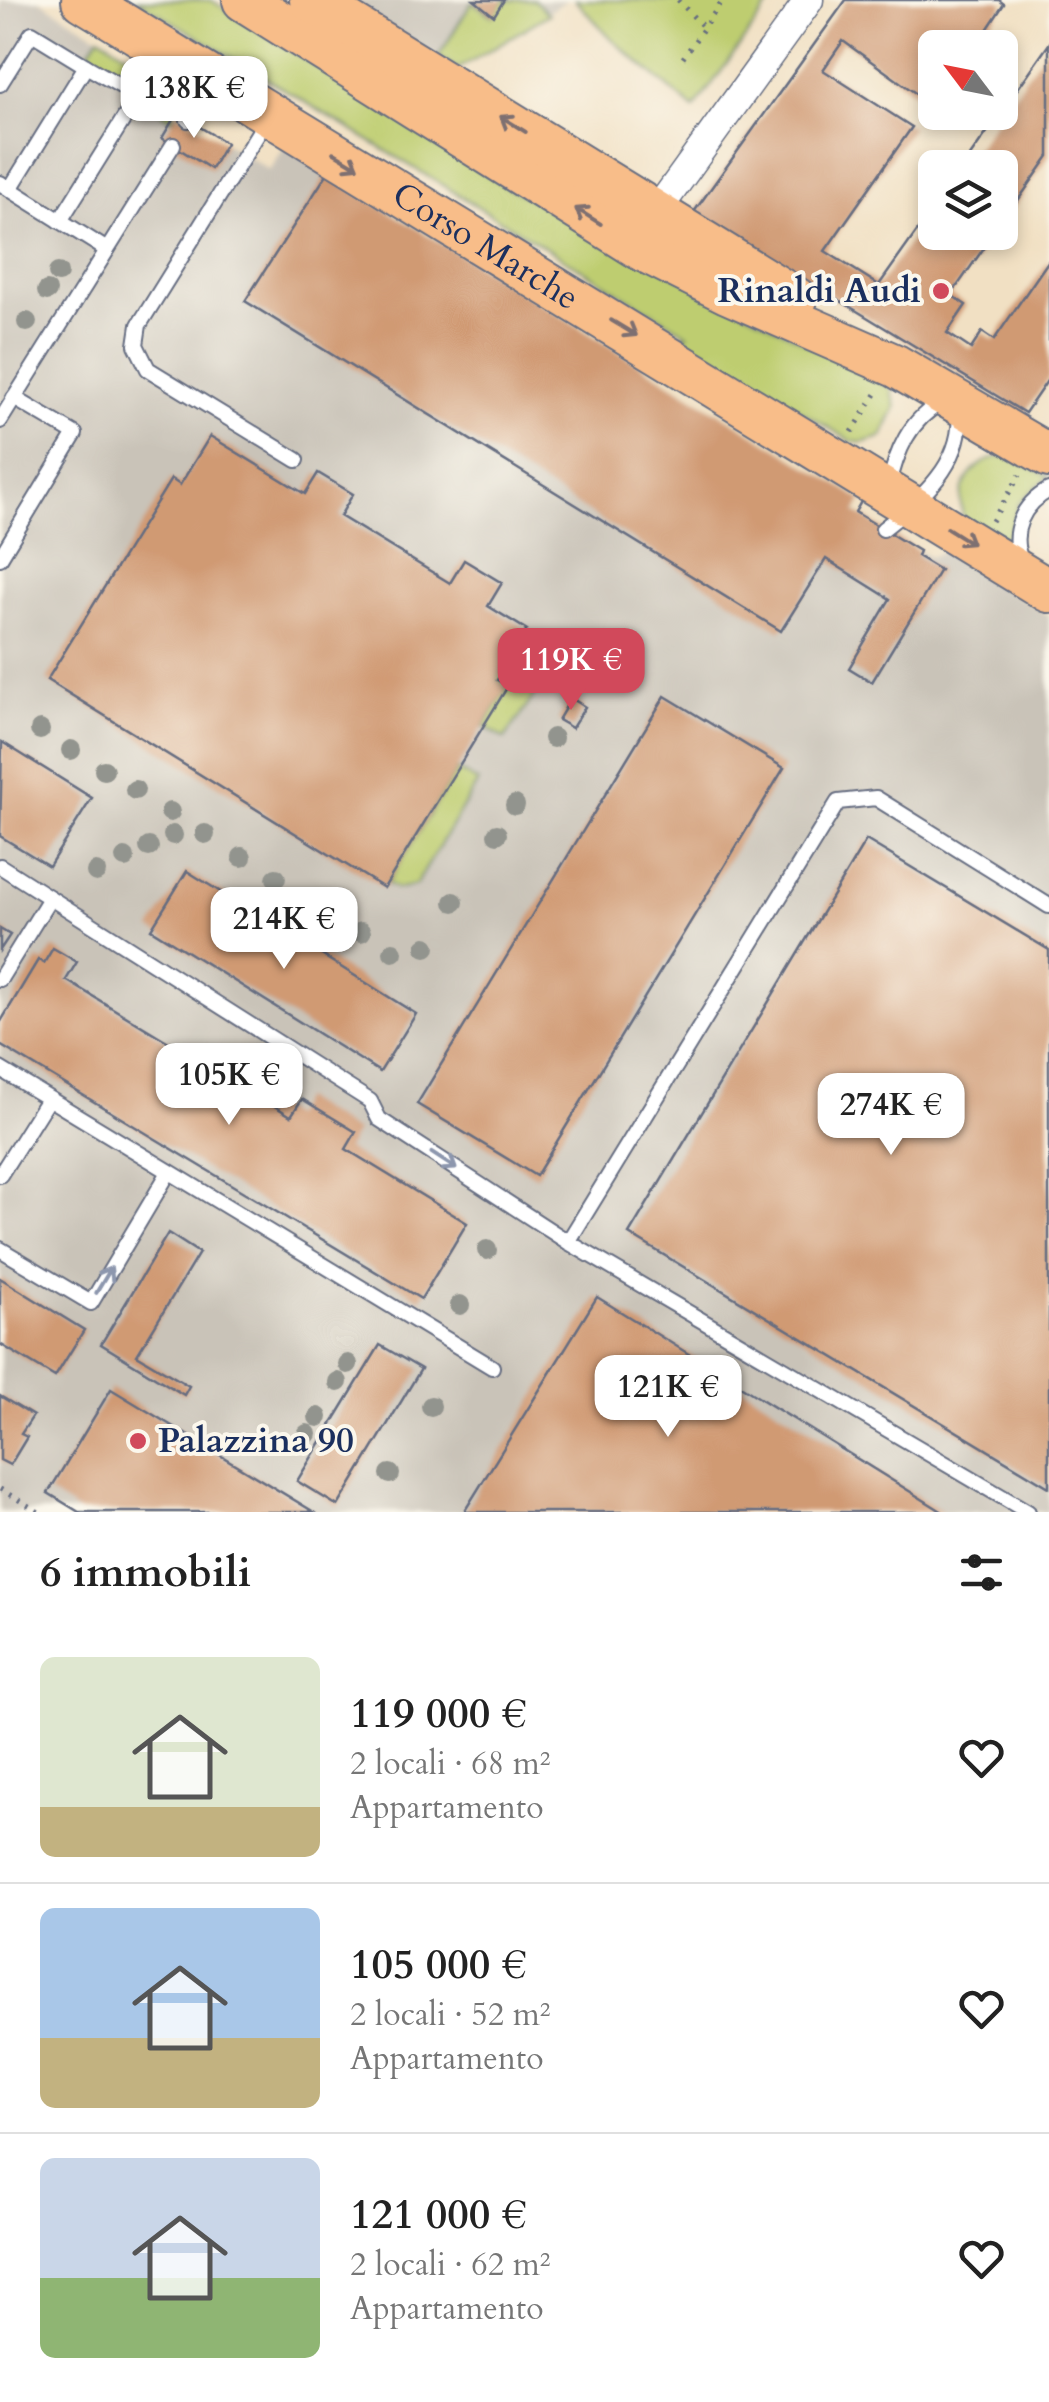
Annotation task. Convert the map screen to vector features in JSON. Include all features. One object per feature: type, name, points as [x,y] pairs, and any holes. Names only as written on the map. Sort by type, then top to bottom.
[{"type":"main road","name":"Corso Marche","points":[[83,0],[1039,584]]},
{"type":"main road","points":[[244,0],[643,250],[890,374],[955,399],[1038,459]]},
{"type":"main road","points":[[312,0],[656,212],[890,374]]},
{"type":"street","points":[[656,212],[809,0]]},
{"type":"lane","points":[[0,84],[32,33],[138,96],[60,220]]},
{"type":"lane","points":[[86,66],[5,186],[108,250]]},
{"type":"lane","points":[[188,120],[213,79]]},
{"type":"lane","points":[[270,114],[139,326],[136,345],[148,369],[297,460]]},
{"type":"lane","points":[[0,421],[173,145]]},
{"type":"lane","points":[[0,558],[75,434],[14,398]]},
{"type":"lane","points":[[955,399],[961,427],[957,448],[900,498],[897,454],[914,423],[955,399]]},
{"type":"lane","name":"Corso Marche","points":[[1039,584],[1016,548],[1020,520],[1033,499],[1049,490]]},
{"type":"lane","points":[[568,1242],[838,802],[876,798],[1049,906]]},
{"type":"lane","points":[[0,866],[370,1101],[379,1119],[568,1242],[1028,1512]]},
{"type":"lane","points":[[0,979],[50,898]]},
{"type":"lane","points":[[0,1070],[492,1367]]},
{"type":"lane","points":[[0,1175],[48,1099]]},
{"type":"lane","points":[[0,1249],[91,1303],[170,1172]]},
{"type":"path","points":[[679,0],[704,28]]},
{"type":"path","points":[[683,58],[724,0]]},
{"type":"path","points":[[848,439],[890,374]]},
{"type":"path","points":[[983,536],[1038,459]]},
{"type":"path","points":[[0,1488],[38,1512]]},
{"type":"shaded area","points":[[0,0],[39,0],[99,36],[89,53],[157,95],[151,106],[173,120],[177,113],[269,170],[284,147],[862,500],[856,512],[919,551],[929,557],[945,552],[1049,616],[1049,1512],[0,1512]]},
{"type":"shaded area","points":[[345,0],[567,0],[458,69]]},
{"type":"green space","points":[[137,0],[211,0],[509,188],[891,387],[896,407],[882,437],[861,443],[851,441],[763,388],[667,344],[688,334]]},
{"type":"green space","points":[[504,0],[534,0],[549,14],[458,69],[438,57],[472,2],[493,16]]},
{"type":"green space","points":[[575,0],[773,0],[694,109],[617,44]]},
{"type":"green space","points":[[99,36],[171,81],[173,120],[151,106],[157,95],[88,53]]},
{"type":"green space","points":[[1006,455],[1049,476],[1019,503],[1007,540],[965,522],[961,498],[963,487],[975,470]]},
{"type":"green space","points":[[527,630],[545,656],[544,670],[533,698],[505,739],[484,726],[508,687],[497,680]]},
{"type":"green space","points":[[457,770],[478,782],[416,885],[397,889],[387,883]]},
{"type":"building","points":[[474,0],[504,0],[494,16]]},
{"type":"building","points":[[846,0],[999,0],[1004,4],[987,30],[918,30],[918,95],[843,41],[823,70],[912,127],[825,251],[879,285],[918,230],[918,250],[982,250],[951,295],[966,305],[947,333],[971,349],[982,332],[994,340],[1049,260],[1049,378],[1025,413],[694,212]]},
{"type":"building","points":[[1049,44],[1049,156],[1018,200],[1018,150],[975,150],[989,130],[1018,130],[1018,88]]},
{"type":"building","points":[[177,113],[226,143],[211,169],[162,138]]},
{"type":"building","points":[[327,174],[862,500],[855,512],[919,551],[917,556],[940,570],[872,682],[849,668],[890,599],[826,559],[781,631],[245,301]]},
{"type":"building","points":[[210,436],[305,494],[318,473],[353,494],[340,516],[450,583],[464,560],[502,583],[488,606],[527,630],[497,680],[508,686],[384,888],[47,680],[171,479],[180,485]]},
{"type":"building","points":[[665,696],[784,768],[536,1176],[417,1104]]},
{"type":"building","points":[[571,698],[585,707],[572,728],[558,720]]},
{"type":"building","points":[[2,742],[92,798],[49,866],[0,836]]},
{"type":"building","points":[[866,840],[1049,950],[1049,1487],[629,1234]]},
{"type":"building","points":[[187,871],[416,1014],[380,1072],[151,929]]},
{"type":"building","points":[[0,929],[10,935],[0,950]]},
{"type":"building","points":[[53,948],[77,962],[66,980],[291,1116],[302,1099],[356,1132],[346,1149],[467,1223],[421,1299],[0,1045],[0,1023],[38,960],[44,963]]},
{"type":"building","points":[[168,1233],[199,1253],[137,1355],[189,1386],[184,1395],[101,1344]]},
{"type":"building","points":[[0,1278],[84,1330],[55,1377],[0,1344]]},
{"type":"building","points":[[597,1297],[943,1512],[464,1512]]},
{"type":"building","points":[[380,1345],[421,1369],[338,1506],[297,1481]]},
{"type":"building","name":"Palazzina 90","points":[[111,1389],[314,1512],[79,1512],[48,1493]]},
{"type":"building","points":[[0,1396],[33,1416],[21,1434],[27,1437],[10,1465],[0,1460]]},
{"type":"place","name":"Rinaldi Audi","points":[[941,291]]},
{"type":"place","name":"Palazzina 90","points":[[138,1441]]}]
